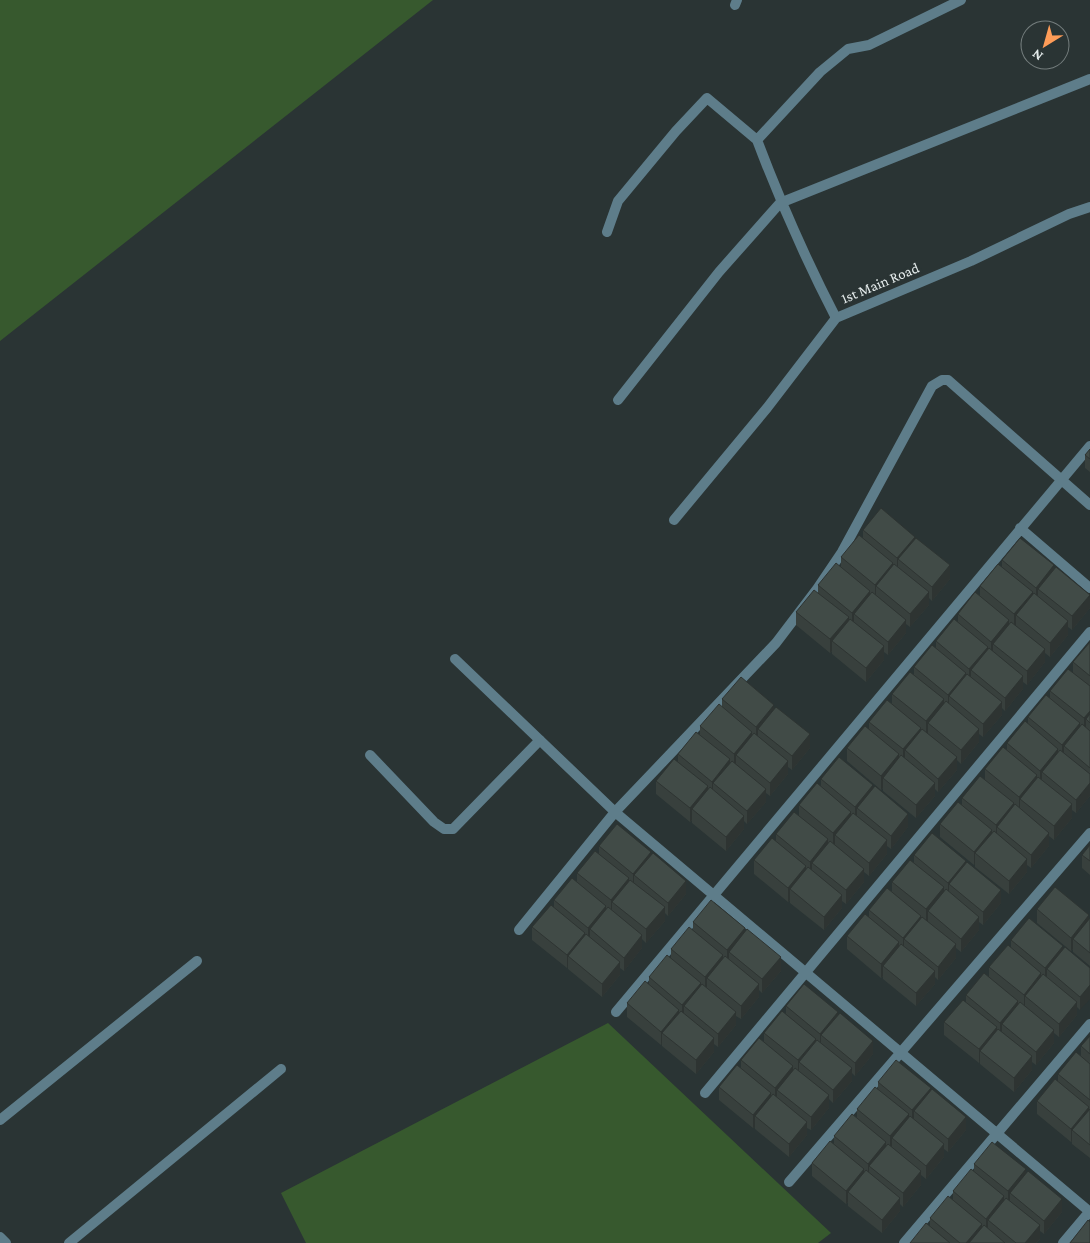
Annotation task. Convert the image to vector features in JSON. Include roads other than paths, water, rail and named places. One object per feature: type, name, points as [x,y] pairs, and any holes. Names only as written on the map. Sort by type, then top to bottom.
[{"type":"street","points":[[757,140],[820,72],[848,49],[869,45],[961,0]]},
{"type":"street","points":[[618,400],[719,272],[780,203],[1090,79]]},
{"type":"street","points":[[606,232],[618,201],[676,131],[707,98],[757,140],[780,203],[836,318]]},
{"type":"street","name":"1st Main Road","points":[[674,520],[767,408],[836,318],[971,261],[1069,214],[1090,207]]},
{"type":"street","points":[[519,930],[615,812],[776,644],[796,618],[842,552],[932,386],[942,380],[948,380],[1090,505]]},
{"type":"street","points":[[616,1012],[712,894],[1090,446]]},
{"type":"street","points":[[1020,528],[1090,588]]},
{"type":"street","points":[[705,1093],[1090,632]]},
{"type":"street","points":[[455,659],[615,812],[1090,1212],[1062,1243]]},
{"type":"street","points":[[370,756],[434,822],[444,829],[453,829],[540,740]]},
{"type":"street","points":[[790,1182],[1090,833]]},
{"type":"street","points":[[0,1120],[197,961]]},
{"type":"street","points":[[904,1243],[1090,1024]]},
{"type":"street","points":[[69,1243],[281,1069]]},
{"type":"street","points":[[0,1237],[6,1243]]}]
